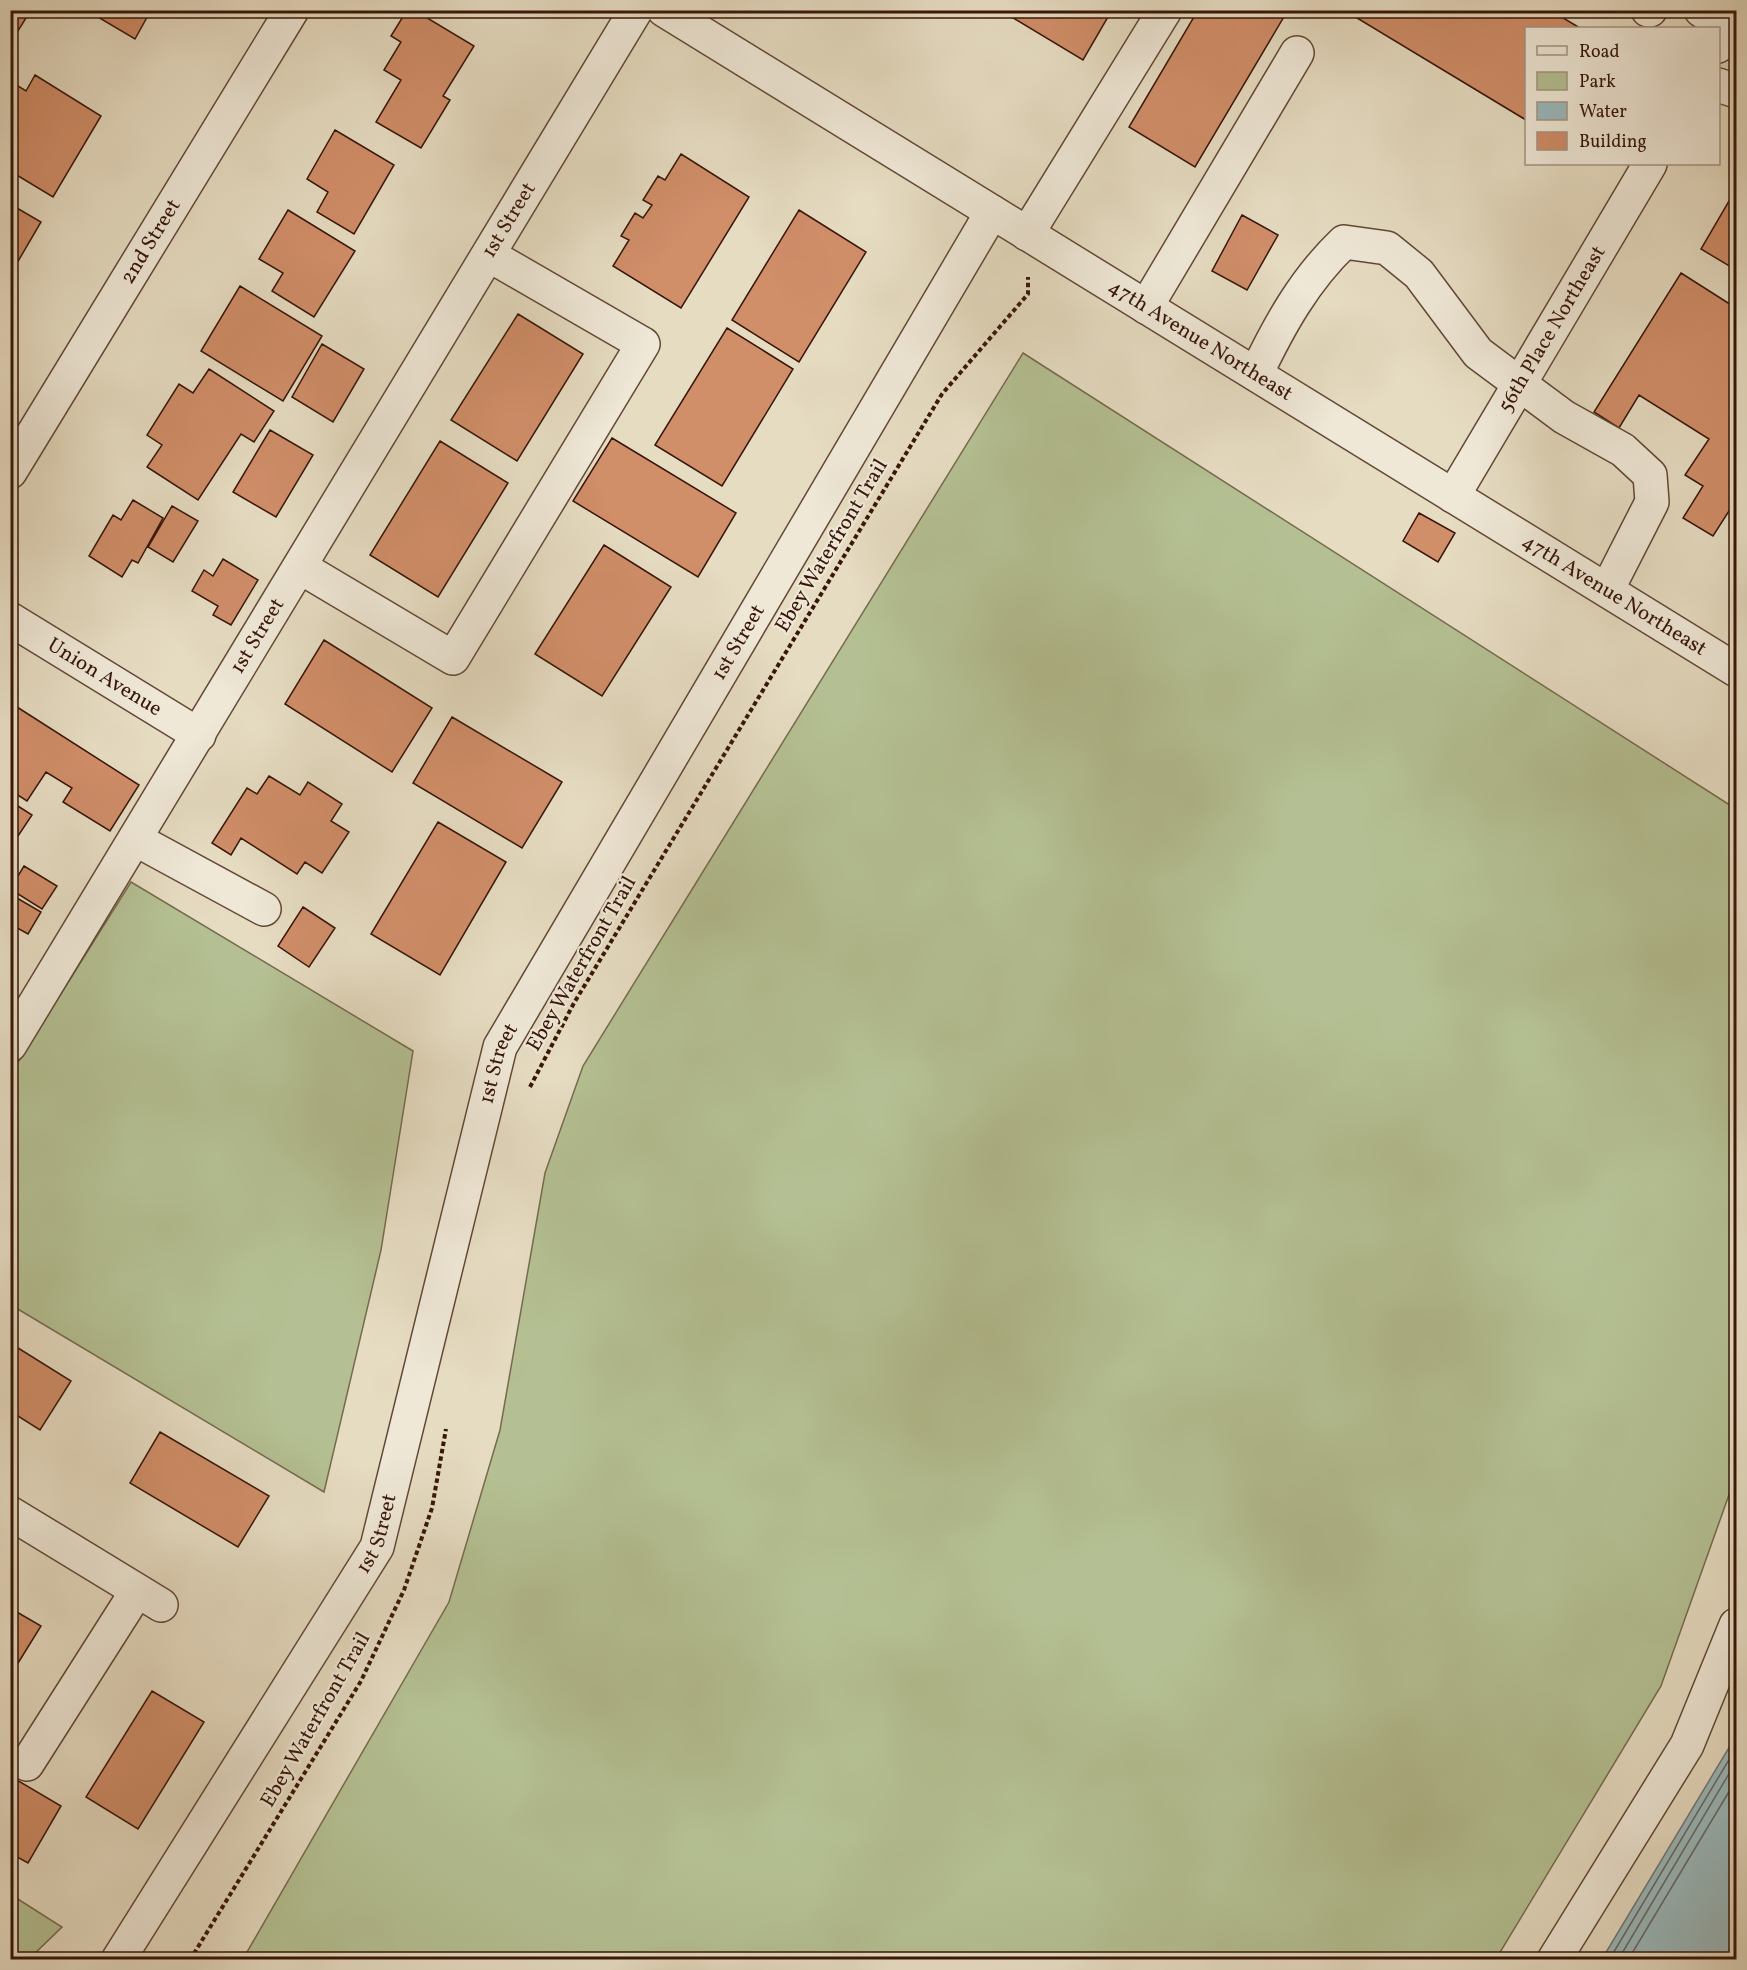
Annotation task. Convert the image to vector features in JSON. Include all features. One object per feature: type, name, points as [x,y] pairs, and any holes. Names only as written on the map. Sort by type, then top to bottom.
[{"type":"street","name":"2nd Street","points":[[10,472],[292,10]]},
{"type":"street","name":"1st Street","points":[[10,1045],[636,10]]},
{"type":"street","name":"47th Avenue Northeast","points":[[664,10],[1737,670]]},
{"type":"street","points":[[1028,234],[1165,10]]},
{"type":"street","points":[[1701,10],[1728,30]]},
{"type":"street","points":[[1146,307],[1297,53]]},
{"type":"street","points":[[1720,85],[1737,91]]},
{"type":"street","name":"56th Place Northeast","points":[[1453,496],[1649,165]]},
{"type":"street","name":"1st Street","points":[[118,1959],[377,1547],[500,1047],[992,212]]},
{"type":"street","points":[[1256,375],[1280,324],[1321,263],[1344,242],[1387,248],[1419,274],[1478,353],[1564,417],[1623,450],[1650,475],[1652,502],[1607,590]]},
{"type":"street","points":[[300,567],[453,658],[643,344],[489,255]]},
{"type":"street","name":"Union Avenue","points":[[10,619],[198,735]]},
{"type":"street","points":[[135,839],[264,909]]},
{"type":"street","points":[[10,1513],[149,1598],[27,1764]]},
{"type":"street","points":[[1554,1959],[1687,1745],[1737,1625]]},
{"type":"path","name":"Ebey Waterfront Trail","points":[[528,1092],[574,1003],[942,394],[1028,294],[1028,234]]},
{"type":"path","name":"Ebey Waterfront Trail","points":[[190,1959],[361,1681],[404,1590],[432,1508],[446,1428]]},
{"type":"green space","points":[[1023,353],[1736,809],[1736,1475],[1661,1686],[1496,1959],[243,1959],[449,1602],[500,1430],[545,1173],[583,1066]]},
{"type":"green space","points":[[131,882],[413,1051],[381,1250],[324,1492],[11,1305],[10,1075]]},
{"type":"green space","points":[[10,1894],[62,1927],[29,1959],[11,1959]]},
{"type":"water","points":[[1736,1736],[1736,1959],[1602,1959]]},
{"type":"building","points":[[10,10],[31,10],[16,34],[10,31]]},
{"type":"building","points":[[86,10],[151,10],[135,39]]},
{"type":"building","points":[[407,10],[414,10],[474,46],[443,96],[450,100],[421,148],[376,122],[401,80],[384,70],[401,42],[391,36]]},
{"type":"building","points":[[1000,10],[1112,10],[1083,60]]},
{"type":"building","points":[[1198,10],[1288,10],[1195,167],[1129,127]]},
{"type":"building","points":[[1355,10],[1550,10],[1578,27],[1525,27],[1525,119],[1352,15]]},
{"type":"building","points":[[35,75],[101,116],[53,197],[10,171],[10,81],[26,91]]},
{"type":"building","points":[[335,130],[394,165],[354,234],[317,212],[328,192],[307,179]]},
{"type":"building","points":[[681,154],[749,197],[681,308],[613,266],[629,240],[621,236],[635,213],[643,218],[652,205],[643,200],[658,176],[665,180]]},
{"type":"building","points":[[1736,189],[1736,270],[1701,249]]},
{"type":"building","points":[[10,204],[41,222],[10,275]]},
{"type":"building","points":[[288,210],[355,251],[314,317],[272,291],[283,273],[259,259]]},
{"type":"building","points":[[799,210],[866,252],[799,362],[732,320]]},
{"type":"building","points":[[1242,215],[1278,235],[1247,290],[1212,271]]},
{"type":"building","points":[[1681,273],[1736,308],[1736,500],[1713,536],[1683,518],[1703,486],[1685,475],[1709,439],[1639,395],[1619,428],[1594,412]]},
{"type":"building","points":[[240,286],[322,336],[283,401],[201,351]]},
{"type":"building","points":[[518,314],[583,354],[517,461],[451,420]]},
{"type":"building","points":[[727,328],[793,369],[722,486],[655,445]]},
{"type":"building","points":[[322,344],[364,369],[333,422],[292,397]]},
{"type":"building","points":[[209,369],[274,411],[254,442],[241,434],[198,500],[147,467],[162,445],[147,435],[179,384],[193,393]]},
{"type":"building","points":[[270,430],[313,455],[276,517],[233,492]]},
{"type":"building","points":[[612,438],[736,513],[698,577],[573,501]]},
{"type":"building","points":[[440,441],[508,483],[438,597],[370,555]]},
{"type":"building","points":[[133,500],[163,518],[138,563],[132,560],[122,577],[89,556],[113,515],[121,520]]},
{"type":"building","points":[[172,506],[198,521],[173,562],[148,547]]},
{"type":"building","points":[[1419,513],[1455,533],[1438,562],[1403,541]]},
{"type":"building","points":[[604,545],[671,587],[602,696],[535,654]]},
{"type":"building","points":[[223,559],[258,580],[231,625],[213,615],[218,606],[192,591],[204,570],[213,576]]},
{"type":"building","points":[[324,640],[432,708],[392,772],[285,704]]},
{"type":"building","points":[[17,707],[139,785],[110,831],[63,802],[72,788],[46,772],[27,801],[10,790],[10,718]]},
{"type":"building","points":[[452,717],[562,782],[522,848],[413,783]]},
{"type":"building","points":[[269,776],[300,795],[308,782],[342,804],[331,821],[349,832],[322,873],[305,862],[297,874],[241,838],[231,855],[212,843],[247,788],[257,794]]},
{"type":"building","points":[[10,801],[32,815],[10,848]]},
{"type":"building","points":[[438,822],[506,862],[440,975],[371,934]]},
{"type":"building","points":[[24,866],[57,886],[42,909],[10,889]]},
{"type":"building","points":[[10,894],[41,912],[28,934],[10,924]]},
{"type":"building","points":[[303,907],[335,928],[309,967],[278,946]]},
{"type":"building","points":[[10,1343],[71,1381],[40,1430],[10,1411]]},
{"type":"building","points":[[160,1432],[269,1496],[238,1547],[130,1483]]},
{"type":"building","points":[[10,1608],[41,1626],[10,1676]]},
{"type":"building","points":[[152,1691],[204,1722],[138,1829],[86,1797]]},
{"type":"building","points":[[10,1776],[61,1806],[28,1863],[10,1853]]}]
